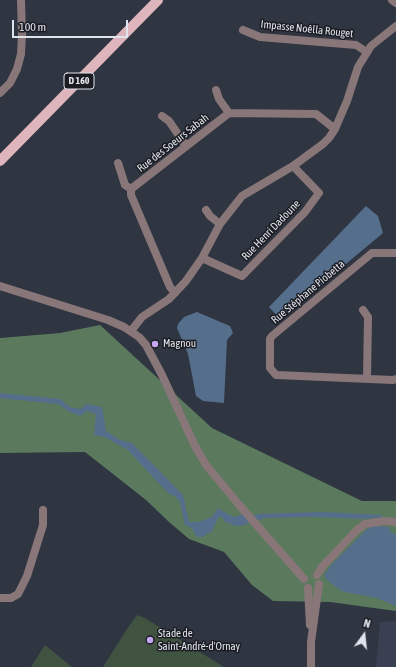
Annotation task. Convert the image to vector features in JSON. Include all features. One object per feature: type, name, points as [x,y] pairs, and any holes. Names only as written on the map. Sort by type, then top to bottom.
[{"type":"main road","name":"D 160","points":[[0,161],[158,0]]},
{"type":"street","points":[[0,93],[10,83],[17,69],[21,54],[21,0]]},
{"type":"street","points":[[392,0],[396,3]]},
{"type":"street","points":[[131,331],[142,317],[169,299],[186,281],[202,258],[220,224],[242,196],[293,166],[323,144],[335,129],[348,101],[358,66],[370,46],[396,26]]},
{"type":"street","name":"Impasse Noêlla Rouget","points":[[243,30],[260,37],[356,44],[367,52]]},
{"type":"street","points":[[216,90],[219,98],[229,112],[316,114],[335,129]]},
{"type":"street","name":"Rue des Soeurs Sabah","points":[[131,189],[229,112]]},
{"type":"street","points":[[162,116],[169,121],[186,146]]},
{"type":"street","points":[[118,163],[125,185],[131,189],[131,195],[170,287],[175,293]]},
{"type":"street","name":"Rue Henri Dadoune","points":[[202,258],[242,276],[305,212],[319,193],[293,166]]},
{"type":"street","points":[[206,210],[210,216],[220,224]]},
{"type":"street","name":"Rue Stéphane Piobetta","points":[[396,253],[372,253],[270,339],[270,368],[276,375],[396,379]]},
{"type":"street","points":[[0,286],[108,320],[140,337],[162,375],[195,446],[206,464],[304,579],[308,588],[311,667]]},
{"type":"street","points":[[363,310],[368,317],[367,379]]},
{"type":"street","points":[[0,598],[11,598],[18,594],[27,576],[43,525],[43,510]]},
{"type":"street","points":[[317,575],[357,530],[365,524],[385,521],[396,522]]},
{"type":"street","points":[[304,579],[310,574],[317,575]]},
{"type":"street","points":[[311,642],[320,584],[320,579],[317,575]]},
{"type":"street","points":[[308,588],[314,589],[320,584]]},
{"type":"shaded area","points":[[396,621],[396,667],[376,667],[380,622]]},
{"type":"green space","points":[[100,325],[212,428],[362,501],[396,501],[396,611],[330,602],[273,601],[252,585],[224,552],[189,539],[146,500],[85,452],[0,453],[0,338],[60,333]]},
{"type":"green space","name":"Stade de Saint-André-d'Ornay","points":[[137,615],[145,618],[224,667],[103,667]]},
{"type":"green space","points":[[45,645],[72,667],[31,667]]},
{"type":"water","points":[[366,206],[378,216],[383,233],[280,319],[269,307]]},
{"type":"water","points":[[197,312],[230,326],[233,333],[227,340],[224,403],[203,401],[196,396],[188,354],[177,328],[178,324],[184,317]]},
{"type":"water","points":[[0,393],[60,399],[70,407],[81,409],[86,404],[102,407],[106,431],[120,440],[132,443],[183,495],[189,522],[198,522],[212,517],[218,508],[235,517],[244,514],[250,522],[242,526],[235,526],[224,521],[223,518],[219,516],[212,531],[202,537],[197,537],[192,528],[185,525],[180,502],[176,497],[167,492],[128,450],[105,437],[94,435],[96,414],[87,411],[80,416],[70,412],[58,404],[0,398]]},
{"type":"water","points":[[322,512],[382,515],[382,517],[364,519],[319,517],[266,518],[258,520],[254,516],[256,514]]},
{"type":"water","points":[[373,526],[389,527],[391,532],[396,535],[396,606],[377,598],[340,590],[326,579],[324,575],[332,564],[366,530]]},
{"type":"place","name":"Magnou","points":[[155,344]]},
{"type":"place","name":"Stade de Saint-André-d'Ornay","points":[[150,640]]}]
